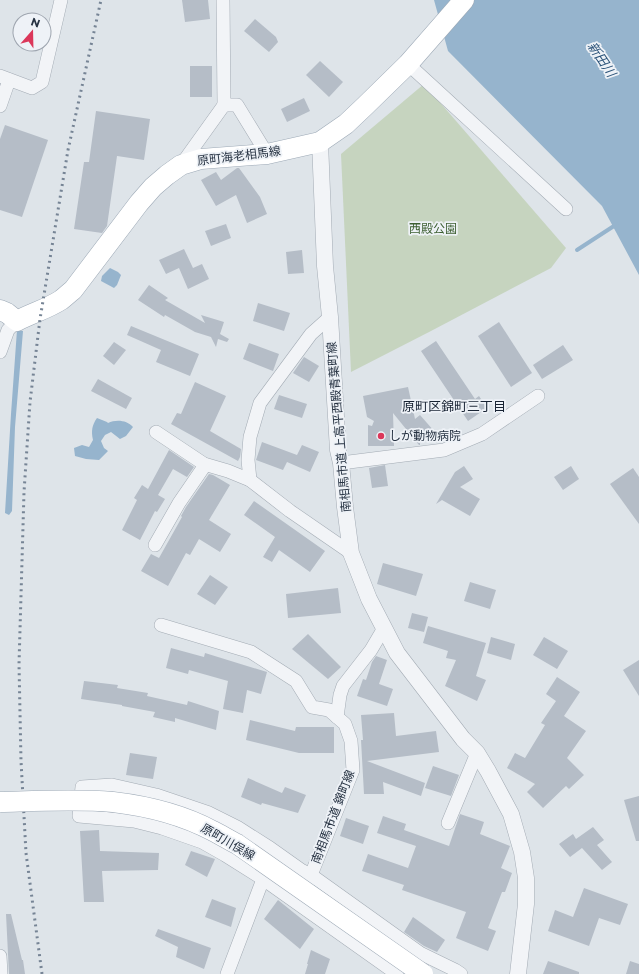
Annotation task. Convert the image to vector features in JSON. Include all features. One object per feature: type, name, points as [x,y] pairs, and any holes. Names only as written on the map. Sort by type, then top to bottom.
[{"type":"main road","name":"原町海老相馬線","points":[[17,320],[48,307],[62,299],[73,290],[139,203],[162,179],[181,165],[201,159],[267,154],[320,142],[346,124],[411,60],[464,0]]},
{"type":"main road","points":[[0,310],[17,320]]},
{"type":"main road","name":"原町川俣線","points":[[0,802],[82,800],[114,802],[139,806],[186,819],[212,830],[237,844],[423,974]]},
{"type":"street","points":[[0,106],[5,78],[32,88],[42,82],[61,0]]},
{"type":"street","points":[[181,165],[224,105],[223,0]]},
{"type":"street","points":[[411,60],[566,209]]},
{"type":"street","points":[[224,105],[237,106],[267,154]]},
{"type":"street","name":"南相馬市道 上高平西殿青葉町線","points":[[320,142],[325,266],[330,317],[338,450],[341,463],[351,553],[368,599],[397,652],[464,739],[477,753],[511,814],[522,852],[526,878],[526,904],[518,974]]},
{"type":"street","points":[[250,480],[248,460],[250,437],[260,403],[311,334],[330,317]]},
{"type":"street","points":[[0,352],[8,330],[17,320]]},
{"type":"street","points":[[341,463],[444,450],[482,434],[538,396]]},
{"type":"street","points":[[156,432],[204,464],[228,471],[250,480],[290,511],[351,553]]},
{"type":"street","points":[[155,545],[179,504],[203,468],[204,464]]},
{"type":"street","points":[[161,625],[252,652],[296,681],[312,707],[329,710],[337,717]]},
{"type":"street","points":[[337,717],[340,695],[343,686],[371,650],[384,628]]},
{"type":"street","name":"南相馬市道 錦町線","points":[[310,878],[353,770],[351,741],[345,724],[337,717]]},
{"type":"street","points":[[448,823],[477,753]]},
{"type":"street","points":[[397,974],[300,903],[202,842],[162,828],[134,821],[79,816],[82,787],[112,785],[156,795],[209,813],[237,827],[420,953],[461,974]]},
{"type":"street","points":[[227,974],[263,879]]},
{"type":"street","points":[[0,956],[1,974]]},
{"type":"green space","name":"西殿公園","points":[[424,84],[566,248],[551,268],[351,372],[341,154]]},
{"type":"water","name":"新田川","points":[[434,0],[639,0],[639,275],[602,206],[448,51]]},
{"type":"water","points":[[110,268],[121,275],[117,285],[114,288],[101,281],[102,276]]},
{"type":"water","points":[[17,330],[23,331],[15,427],[12,511],[9,515],[5,513]]},
{"type":"water","points":[[97,418],[108,423],[118,421],[125,422],[133,427],[126,436],[120,439],[111,432],[105,435],[101,441],[104,448],[108,451],[99,460],[75,456],[74,448],[82,445],[89,447],[93,440],[92,428]]},
{"type":"building","points":[[182,0],[208,0],[210,19],[185,22]]},
{"type":"building","points":[[255,19],[276,37],[278,42],[269,52],[244,31]]},
{"type":"building","points":[[320,61],[343,82],[329,97],[306,75]]},
{"type":"building","points":[[190,66],[212,66],[212,97],[190,97]]},
{"type":"building","points":[[304,98],[310,111],[287,122],[281,109]]},
{"type":"building","points":[[96,111],[150,119],[144,160],[117,156],[107,226],[102,233],[74,229],[84,162],[89,162]]},
{"type":"building","points":[[5,125],[48,140],[22,217],[0,210],[0,139]]},
{"type":"building","points":[[239,168],[260,197],[267,214],[247,223],[236,195],[216,206],[201,180],[216,172],[221,180]]},
{"type":"building","points":[[226,224],[231,238],[211,246],[205,231]]},
{"type":"building","points":[[184,249],[193,268],[202,264],[209,279],[188,289],[179,268],[166,274],[159,260]]},
{"type":"building","points":[[302,250],[304,273],[288,274],[286,252]]},
{"type":"building","points":[[149,285],[168,298],[165,300],[205,323],[201,315],[224,322],[220,334],[229,339],[227,342],[218,339],[216,347],[211,337],[195,332],[165,315],[164,317],[138,300]]},
{"type":"building","points":[[258,303],[290,313],[284,331],[253,321]]},
{"type":"building","points":[[499,322],[532,373],[511,387],[478,336]]},
{"type":"building","points":[[131,326],[199,354],[190,376],[156,362],[161,350],[127,335]]},
{"type":"building","points":[[436,341],[475,399],[479,396],[487,408],[468,421],[421,351]]},
{"type":"building","points":[[114,342],[126,350],[114,365],[103,356]]},
{"type":"building","points":[[249,343],[279,354],[273,371],[243,359]]},
{"type":"building","points":[[563,345],[573,360],[542,379],[533,365]]},
{"type":"building","points":[[304,357],[319,366],[309,382],[293,373]]},
{"type":"building","points":[[98,379],[132,398],[126,409],[91,391]]},
{"type":"building","points":[[195,382],[226,396],[210,431],[241,449],[238,461],[171,424],[177,413],[181,414]]},
{"type":"building","points":[[408,387],[415,419],[420,415],[434,431],[419,445],[393,413],[394,446],[368,446],[368,425],[372,426],[374,421],[367,417],[363,396]]},
{"type":"building","points":[[279,395],[307,404],[302,418],[274,409]]},
{"type":"building","points":[[262,442],[297,455],[302,445],[319,452],[310,472],[287,462],[283,470],[256,460]]},
{"type":"building","points":[[169,450],[194,467],[187,477],[173,469],[158,495],[165,499],[157,512],[155,511],[140,540],[122,530],[137,500],[134,498],[142,485],[148,489]]},
{"type":"building","points":[[385,465],[388,486],[372,488],[369,468]]},
{"type":"building","points":[[464,466],[473,479],[460,487],[480,499],[470,516],[442,500],[436,504],[455,472]]},
{"type":"building","points":[[571,466],[579,479],[563,490],[554,477]]},
{"type":"building","points":[[633,468],[639,477],[639,524],[610,484]]},
{"type":"building","points":[[209,474],[230,485],[209,520],[231,534],[220,552],[199,539],[190,555],[186,553],[168,586],[141,571],[151,554],[159,558],[186,507]]},
{"type":"building","points":[[254,501],[325,551],[310,572],[279,550],[272,562],[263,557],[275,537],[244,515]]},
{"type":"building","points":[[383,563],[423,574],[416,596],[377,584]]},
{"type":"building","points":[[210,575],[228,587],[215,605],[197,594]]},
{"type":"building","points":[[470,582],[496,590],[490,609],[464,601]]},
{"type":"building","points":[[338,588],[341,613],[288,618],[286,594]]},
{"type":"building","points":[[412,613],[428,617],[424,632],[408,628]]},
{"type":"building","points":[[428,626],[486,643],[476,676],[486,680],[477,701],[445,686],[456,660],[446,658],[448,651],[423,643]]},
{"type":"building","points":[[308,634],[341,667],[328,679],[292,649]]},
{"type":"building","points":[[491,637],[515,644],[511,660],[487,653]]},
{"type":"building","points":[[544,637],[568,651],[557,669],[533,655]]},
{"type":"building","points":[[171,648],[204,657],[205,653],[267,672],[261,694],[247,690],[243,713],[223,709],[228,681],[189,670],[188,674],[166,668]]},
{"type":"building","points":[[376,656],[387,660],[379,684],[393,689],[387,706],[357,696],[363,679],[366,680],[372,662]]},
{"type":"building","points":[[639,660],[639,696],[623,670]]},
{"type":"building","points":[[557,677],[580,692],[564,716],[586,731],[567,758],[584,775],[569,789],[566,786],[543,808],[527,792],[535,784],[507,768],[515,753],[525,758],[545,725],[541,723],[556,701],[546,694]]},
{"type":"building","points":[[84,681],[118,685],[117,688],[148,693],[147,696],[187,705],[188,701],[219,711],[216,730],[175,718],[175,722],[153,717],[155,712],[81,699]]},
{"type":"building","points":[[394,713],[396,736],[436,731],[439,752],[367,761],[425,783],[421,796],[383,782],[384,794],[364,794],[361,715]]},
{"type":"building","points":[[250,720],[295,731],[296,727],[334,727],[334,753],[299,753],[246,740]]},
{"type":"building","points":[[130,753],[157,757],[153,779],[126,775]]},
{"type":"building","points":[[433,766],[459,775],[451,796],[425,788]]},
{"type":"building","points":[[248,778],[282,793],[285,787],[306,795],[298,813],[262,803],[261,805],[241,797]]},
{"type":"building","points":[[639,796],[639,841],[636,841],[624,800]]},
{"type":"building","points":[[460,814],[484,822],[480,834],[510,846],[501,868],[512,873],[505,892],[502,892],[488,928],[496,931],[488,951],[456,938],[466,912],[402,890],[404,885],[362,871],[368,854],[408,868],[416,846],[377,833],[383,816],[406,824],[404,830],[449,846]]},
{"type":"building","points":[[346,818],[369,826],[363,844],[340,836]]},
{"type":"building","points":[[593,827],[604,840],[597,845],[612,862],[602,870],[582,848],[570,857],[559,844],[573,834],[576,839]]},
{"type":"building","points":[[99,830],[100,851],[159,853],[158,870],[102,871],[104,902],[84,902],[80,831]]},
{"type":"building","points":[[191,851],[215,859],[207,877],[185,865]]},
{"type":"building","points":[[584,888],[628,904],[620,925],[599,918],[589,946],[548,931],[555,910],[573,917]]},
{"type":"building","points":[[212,899],[236,908],[231,927],[205,917]]},
{"type":"building","points":[[278,900],[314,929],[300,949],[264,919]]},
{"type":"building","points":[[6,914],[11,914],[23,960],[25,974],[9,974]]},
{"type":"building","points":[[413,917],[445,940],[437,952],[424,946],[404,932]]},
{"type":"building","points":[[158,929],[211,948],[204,969],[176,957],[178,947],[155,936]]},
{"type":"building","points":[[311,950],[330,959],[325,974],[305,974]]},
{"type":"building","points":[[548,961],[579,972],[579,974],[543,974]]},
{"type":"building","points":[[630,961],[639,964],[639,974],[626,974]]},
{"type":"waterway","points":[[577,250],[617,224]]},
{"type":"railway","points":[[42,974],[26,853],[21,761],[19,664],[24,492],[30,402],[40,319],[68,150],[101,0]]},
{"type":"place","name":"しが動物病院","points":[[381,436]]},
{"type":"district","name":"原町区錦町三丁目","points":[[454,406]]}]
